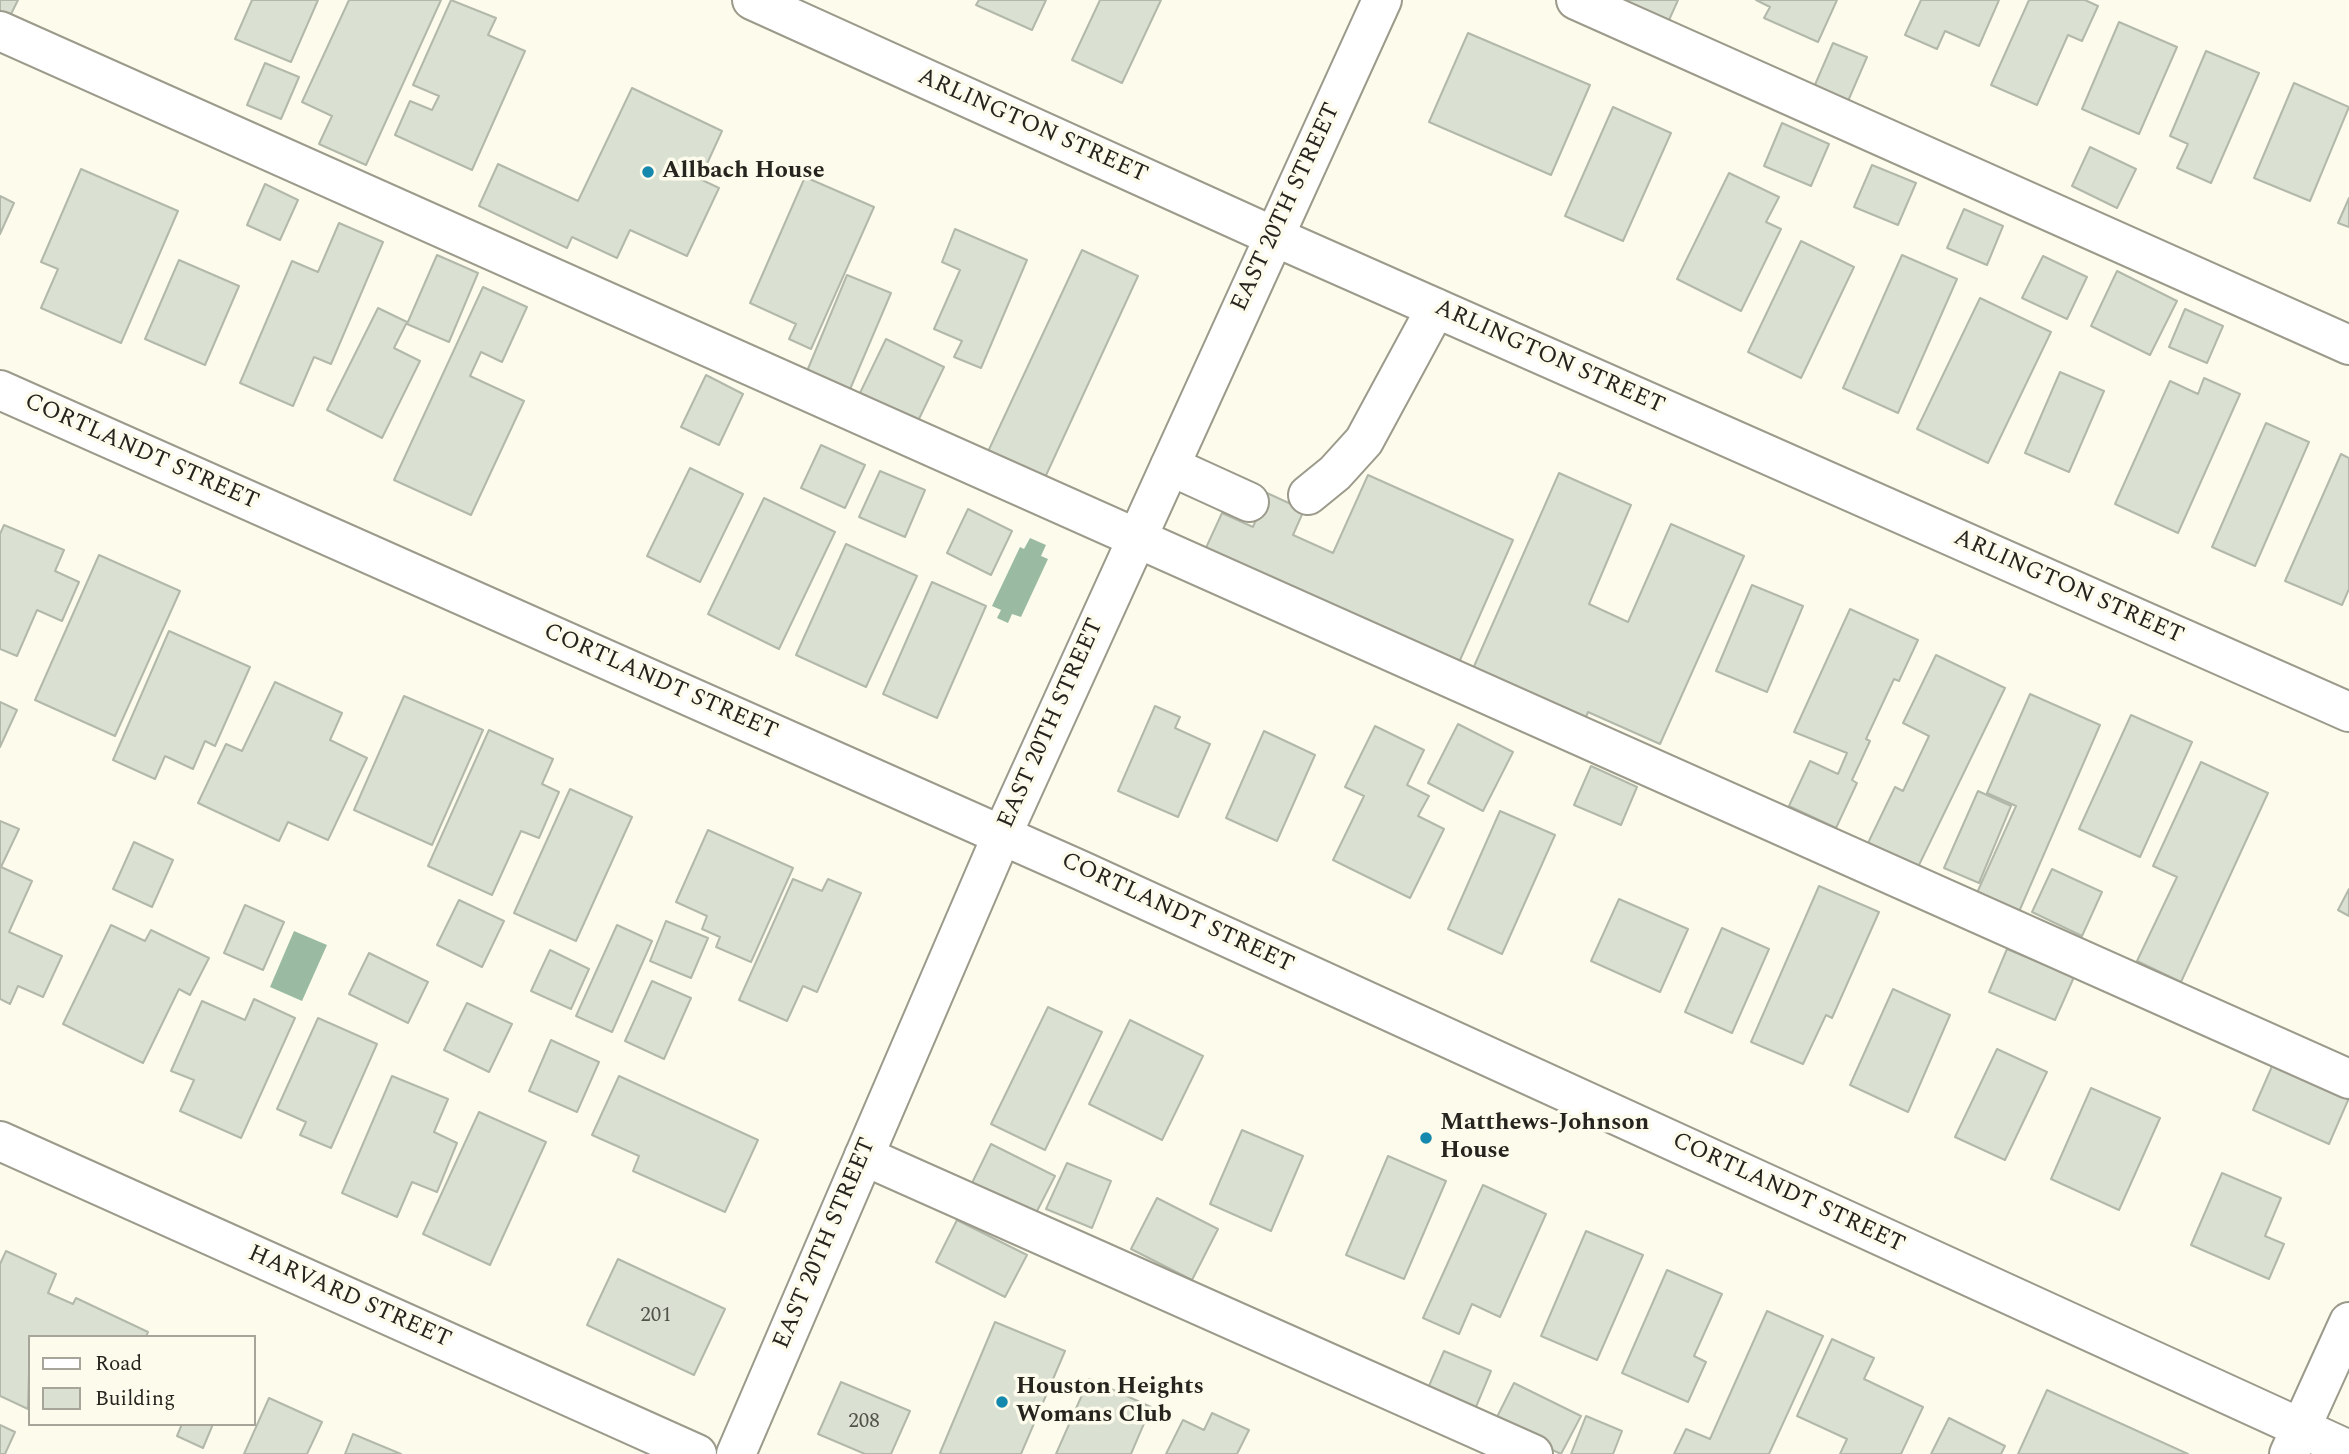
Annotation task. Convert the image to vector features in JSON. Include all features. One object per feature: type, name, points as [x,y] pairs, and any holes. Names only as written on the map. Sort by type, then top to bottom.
[{"type":"street","name":"ARLINGTON STREET","points":[[752,0],[1273,236],[2349,712]]},
{"type":"street","name":"EAST 20TH STREET","points":[[736,1454],[1002,835],[1382,0]]},
{"type":"street","points":[[1576,0],[2349,345]]},
{"type":"street","points":[[0,31],[2349,1079]]},
{"type":"street","points":[[1308,495],[1335,473],[1364,441],[1436,308]]},
{"type":"street","name":"CORTLANDT STREET","points":[[0,390],[1002,835],[2295,1441],[2349,1450]]},
{"type":"street","points":[[1170,466],[1249,502]]},
{"type":"street","name":"HARVARD STREET","points":[[0,1141],[697,1454]]},
{"type":"street","points":[[864,1156],[1533,1454]]},
{"type":"street","points":[[2295,1441],[2349,1322]]},
{"type":"shaded area","points":[[1030,538],[1046,545],[1041,556],[1048,559],[1021,617],[1012,614],[1008,623],[997,618],[1001,610],[992,606],[1020,547],[1024,549]]},
{"type":"shaded area","points":[[294,931],[327,945],[302,1001],[270,987]]},
{"type":"building","points":[[0,0],[18,0],[5,26],[0,24]]},
{"type":"building","points":[[252,0],[318,0],[291,62],[235,39]]},
{"type":"building","points":[[349,0],[441,0],[366,165],[319,144],[332,116],[302,102]]},
{"type":"building","points":[[451,0],[496,18],[488,35],[525,51],[472,170],[395,135],[410,101],[432,110],[439,96],[413,85]]},
{"type":"building","points":[[979,0],[1046,0],[1032,30],[976,5]]},
{"type":"building","points":[[1100,0],[1161,0],[1122,83],[1072,60]]},
{"type":"building","points":[[1601,0],[1678,0],[1665,29]]},
{"type":"building","points":[[1756,0],[1837,0],[1818,42],[1764,18],[1770,7]]},
{"type":"building","points":[[1921,0],[1999,0],[1979,46],[1945,31],[1937,49],[1905,35]]},
{"type":"building","points":[[2029,0],[2085,0],[2098,6],[2082,41],[2068,35],[2037,105],[1991,85]]},
{"type":"building","points":[[2119,22],[2177,47],[2139,134],[2082,109]]},
{"type":"building","points":[[1468,33],[1590,85],[1551,175],[1429,122]]},
{"type":"building","points":[[1833,43],[1867,57],[1845,108],[1811,94]]},
{"type":"building","points":[[2206,51],[2259,73],[2211,183],[2177,168],[2188,144],[2170,136]]},
{"type":"building","points":[[265,63],[299,77],[281,119],[247,105]]},
{"type":"building","points":[[2294,83],[2349,107],[2310,201],[2254,178]]},
{"type":"building","name":"Allbach House","points":[[632,88],[722,131],[700,179],[719,188],[687,256],[630,230],[617,258],[572,237],[567,248],[479,206],[498,164],[578,201]]},
{"type":"building","points":[[1613,107],[1671,133],[1623,241],[1565,216]]},
{"type":"building","points":[[1782,123],[1829,144],[1811,186],[1764,166]]},
{"type":"building","points":[[2090,147],[2136,169],[2117,208],[2072,186]]},
{"type":"building","points":[[1872,165],[1916,183],[1898,225],[1854,207]]},
{"type":"building","points":[[81,169],[178,211],[121,343],[41,308],[58,269],[41,262]]},
{"type":"building","points":[[1729,173],[1779,197],[1766,222],[1781,229],[1741,311],[1677,279]]},
{"type":"building","points":[[805,177],[874,207],[811,349],[789,339],[796,324],[750,303]]},
{"type":"building","points":[[265,184],[298,200],[280,240],[247,225]]},
{"type":"building","points":[[0,196],[14,203],[0,234]]},
{"type":"building","points":[[2349,198],[2349,227],[2338,223]]},
{"type":"building","points":[[1964,209],[2003,226],[1987,265],[1947,248]]},
{"type":"building","points":[[339,223],[383,242],[331,364],[314,357],[293,406],[240,383],[292,261],[318,272]]},
{"type":"building","points":[[955,229],[1027,260],[981,368],[954,357],[962,341],[934,329],[960,270],[942,262]]},
{"type":"building","points":[[1801,241],[1854,267],[1801,378],[1748,352]]},
{"type":"building","points":[[1082,250],[1138,276],[1042,484],[985,458]]},
{"type":"building","points":[[437,255],[478,273],[449,342],[407,324]]},
{"type":"building","points":[[1902,255],[1957,279],[1898,413],[1843,388]]},
{"type":"building","points":[[2043,256],[2087,277],[2067,319],[2022,298]]},
{"type":"building","points":[[179,260],[239,286],[205,365],[145,339]]},
{"type":"building","points":[[2117,271],[2177,301],[2150,355],[2091,326]]},
{"type":"building","points":[[847,275],[891,293],[848,394],[805,376]]},
{"type":"building","points":[[483,287],[527,307],[502,362],[481,352],[470,376],[524,401],[471,515],[394,480]]},
{"type":"building","points":[[1980,298],[2051,332],[1988,463],[1917,429]]},
{"type":"building","points":[[378,308],[407,322],[394,348],[420,361],[382,438],[327,410]]},
{"type":"building","points":[[2185,309],[2223,326],[2207,363],[2169,347]]},
{"type":"building","points":[[886,339],[944,367],[917,423],[859,395]]},
{"type":"building","points":[[2060,372],[2104,391],[2069,472],[2025,453]]},
{"type":"building","points":[[706,375],[743,394],[719,445],[681,427]]},
{"type":"building","points":[[2204,378],[2240,394],[2178,533],[2115,504],[2170,381],[2198,394]]},
{"type":"building","points":[[2266,423],[2309,442],[2255,566],[2212,547]]},
{"type":"building","points":[[821,445],[865,465],[845,508],[801,488]]},
{"type":"building","points":[[2341,454],[2349,458],[2349,589],[2342,605],[2285,581]]},
{"type":"building","points":[[690,468],[743,494],[700,582],[647,556]]},
{"type":"building","points":[[880,471],[925,490],[905,537],[859,517]]},
{"type":"building","points":[[1559,473],[1631,505],[1589,604],[1628,622],[1671,524],[1744,556],[1660,744],[1588,712],[1581,729],[1468,680]]},
{"type":"building","points":[[1368,475],[1513,540],[1453,676],[1199,563],[1222,513],[1253,527],[1267,493],[1304,510],[1293,535],[1333,553]]},
{"type":"building","points":[[764,498],[835,532],[779,649],[708,614]]},
{"type":"building","points":[[968,509],[1012,531],[991,575],[947,553]]},
{"type":"building","points":[[4,525],[64,550],[55,571],[79,582],[62,621],[37,610],[17,656],[0,649],[0,534]]},
{"type":"building","points":[[846,544],[917,576],[866,687],[796,655]]},
{"type":"building","points":[[99,555],[180,591],[115,736],[35,700]]},
{"type":"building","points":[[932,582],[986,606],[937,718],[883,694]]},
{"type":"building","points":[[1752,585],[1803,606],[1767,692],[1716,671]]},
{"type":"building","points":[[1850,609],[1918,640],[1899,681],[1894,679],[1866,739],[1870,741],[1852,780],[1857,783],[1836,828],[1789,806],[1810,761],[1838,774],[1847,753],[1794,732]]},
{"type":"building","points":[[169,631],[250,667],[215,746],[205,741],[193,769],[165,756],[155,779],[113,760]]},
{"type":"building","points":[[1936,655],[2005,688],[1918,867],[1868,843],[1895,787],[1903,791],[1929,736],[1903,723]]},
{"type":"building","points":[[275,682],[342,713],[330,740],[367,758],[328,840],[288,822],[279,841],[198,803],[226,744],[242,751]]},
{"type":"building","points":[[2030,694],[2100,725],[2018,914],[1976,895],[2016,806],[1987,793]]},
{"type":"building","points":[[404,696],[483,730],[432,845],[354,810]]},
{"type":"building","points":[[0,702],[17,710],[0,747]]},
{"type":"building","points":[[1155,706],[1180,717],[1175,728],[1210,744],[1178,817],[1118,791]]},
{"type":"building","points":[[2131,715],[2192,742],[2140,857],[2079,829]]},
{"type":"building","points":[[1458,724],[1513,752],[1483,811],[1428,783]]},
{"type":"building","points":[[1375,726],[1424,750],[1407,785],[1429,796],[1418,816],[1444,829],[1410,898],[1333,860],[1364,796],[1345,787]]},
{"type":"building","points":[[489,730],[553,759],[542,784],[559,792],[539,838],[521,831],[492,895],[428,866]]},
{"type":"building","points":[[1264,731],[1315,755],[1277,841],[1226,818]]},
{"type":"building","points":[[2201,762],[2268,793],[2181,982],[2137,961],[2177,877],[2153,866]]},
{"type":"building","points":[[1591,766],[1637,787],[1621,825],[1574,805]]},
{"type":"building","points":[[570,789],[632,817],[576,941],[514,913]]},
{"type":"building","points":[[1978,791],[2011,806],[1979,883],[1944,868]]},
{"type":"building","points":[[1500,811],[1555,835],[1502,954],[1448,929]]},
{"type":"building","points":[[0,821],[19,829],[1,867],[32,881],[9,932],[62,956],[43,997],[18,986],[10,1004],[0,999]]},
{"type":"building","points":[[708,830],[793,868],[751,962],[716,947],[720,937],[702,929],[707,916],[676,902]]},
{"type":"building","points":[[134,842],[173,860],[152,907],[113,889]]},
{"type":"building","points":[[2052,869],[2102,892],[2082,936],[2032,912]]},
{"type":"building","points":[[793,879],[822,891],[828,879],[861,893],[817,992],[803,986],[787,1021],[739,1000]]},
{"type":"building","points":[[1819,886],[1879,912],[1832,1018],[1826,1015],[1803,1064],[1751,1042]]},
{"type":"building","points":[[2349,889],[2349,916],[2338,910]]},
{"type":"building","points":[[1619,899],[1688,929],[1660,992],[1591,961]]},
{"type":"building","points":[[459,900],[504,921],[482,967],[437,945]]},
{"type":"building","points":[[245,905],[284,922],[263,970],[224,953]]},
{"type":"building","points":[[666,921],[708,938],[691,978],[650,961]]},
{"type":"building","points":[[111,925],[145,941],[151,930],[209,958],[190,995],[179,989],[143,1063],[63,1024]]},
{"type":"building","points":[[617,925],[652,941],[612,1032],[576,1016]]},
{"type":"building","points":[[1722,928],[1769,949],[1732,1033],[1685,1012]]},
{"type":"building","points":[[2007,949],[2074,977],[2055,1020],[1989,992]]},
{"type":"building","points":[[550,950],[589,969],[571,1009],[531,991]]},
{"type":"building","points":[[369,953],[428,982],[408,1023],[349,994]]},
{"type":"building","points":[[652,981],[691,998],[664,1059],[625,1041]]},
{"type":"building","points":[[1893,989],[1950,1015],[1908,1112],[1850,1085]]},
{"type":"building","points":[[254,999],[295,1018],[241,1138],[180,1111],[194,1080],[171,1071],[202,1001],[245,1020]]},
{"type":"building","points":[[467,1003],[512,1024],[489,1072],[444,1050]]},
{"type":"building","points":[[1048,1007],[1102,1032],[1045,1150],[991,1124]]},
{"type":"building","points":[[318,1018],[377,1044],[331,1148],[300,1135],[306,1122],[277,1109]]},
{"type":"building","points":[[1130,1020],[1203,1056],[1162,1140],[1089,1104]]},
{"type":"building","points":[[551,1040],[599,1062],[577,1112],[529,1091]]},
{"type":"building","points":[[1997,1049],[2047,1072],[2005,1160],[1955,1137]]},
{"type":"building","points":[[2273,1064],[2349,1098],[2329,1144],[2253,1110]]},
{"type":"building","points":[[392,1076],[448,1099],[434,1132],[457,1143],[437,1192],[412,1182],[397,1217],[342,1193]]},
{"type":"building","points":[[619,1076],[758,1140],[725,1212],[633,1171],[639,1156],[592,1135]]},
{"type":"building","points":[[2091,1088],[2160,1118],[2119,1210],[2051,1179]]},
{"type":"building","points":[[479,1112],[546,1142],[490,1265],[423,1234]]},
{"type":"building","points":[[1242,1130],[1303,1156],[1271,1231],[1210,1204]]},
{"type":"building","points":[[991,1144],[1055,1176],[1034,1217],[971,1185]]},
{"type":"building","points":[[1388,1156],[1446,1181],[1404,1279],[1346,1255]]},
{"type":"building","points":[[1067,1163],[1111,1181],[1092,1228],[1046,1209]]},
{"type":"building","points":[[2222,1173],[2281,1198],[2265,1236],[2284,1244],[2269,1279],[2191,1245]]},
{"type":"building","points":[[1483,1185],[1546,1214],[1500,1317],[1472,1304],[1459,1334],[1423,1318]]},
{"type":"building","points":[[1157,1198],[1218,1229],[1192,1280],[1131,1249]]},
{"type":"building","points":[[957,1220],[1027,1255],[1005,1297],[936,1262]]},
{"type":"building","points":[[1586,1231],[1643,1255],[1597,1360],[1541,1336]]},
{"type":"building","points":[[6,1251],[56,1274],[48,1293],[73,1304],[76,1298],[148,1332],[147,1335],[28,1335],[28,1409],[0,1396],[0,1264]]},
{"type":"building","points":[[618,1259],[725,1309],[694,1375],[587,1325]]},
{"type":"building","points":[[1667,1270],[1722,1294],[1694,1356],[1706,1362],[1688,1402],[1622,1373]]},
{"type":"building","points":[[1767,1311],[1823,1336],[1769,1454],[1674,1454],[1686,1429],[1710,1439]]},
{"type":"building","name":"Houston Heights Womans Club","points":[[995,1322],[1065,1351],[1021,1454],[940,1453]]},
{"type":"building","points":[[1832,1339],[1874,1358],[1864,1379],[1923,1407],[1901,1454],[1840,1454],[1847,1439],[1797,1416]]},
{"type":"building","points":[[1444,1351],[1491,1371],[1473,1414],[1426,1393]]},
{"type":"building","points":[[1089,1379],[1151,1407],[1131,1454],[1056,1454]]},
{"type":"building","points":[[841,1382],[910,1411],[891,1454],[865,1454],[818,1434]]},
{"type":"building","points":[[1514,1383],[1581,1416],[1561,1454],[1494,1423]]},
{"type":"building","points":[[2047,1390],[2188,1454],[2018,1454]]},
{"type":"building","points":[[269,1398],[322,1422],[307,1454],[244,1454]]},
{"type":"building","points":[[1212,1413],[1249,1430],[1237,1454],[1166,1454],[1183,1420],[1204,1430]]},
{"type":"building","points":[[1586,1416],[1622,1431],[1613,1454],[1571,1454]]},
{"type":"building","points":[[1949,1418],[2005,1446],[2001,1454],[1931,1454]]},
{"type":"building","points":[[0,1425],[15,1432],[5,1454],[0,1454]]},
{"type":"building","points":[[181,1426],[212,1426],[203,1448],[177,1436]]},
{"type":"building","points":[[353,1434],[401,1454],[345,1454]]},
{"type":"place","name":"Allbach House","points":[[648,172]]},
{"type":"place","name":"Matthews-Johnson House","points":[[1426,1138]]},
{"type":"place","name":"Houston Heights Womans Club","points":[[1002,1402]]}]
